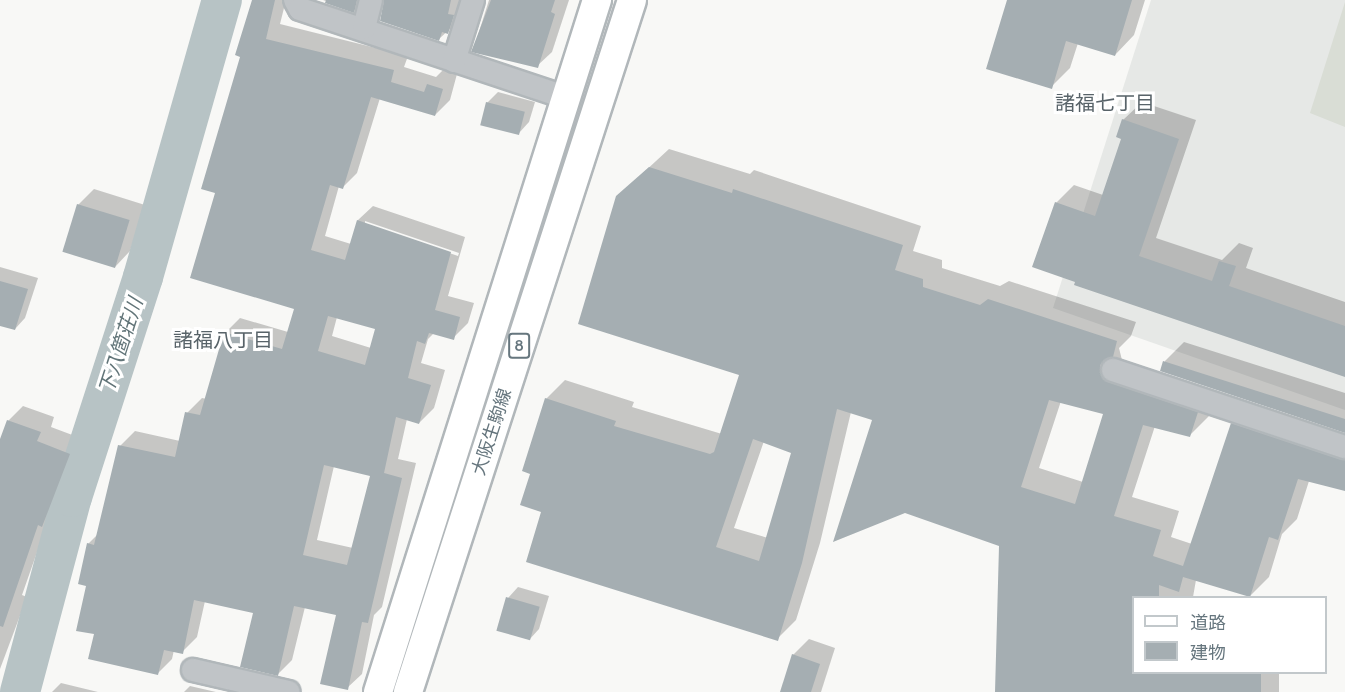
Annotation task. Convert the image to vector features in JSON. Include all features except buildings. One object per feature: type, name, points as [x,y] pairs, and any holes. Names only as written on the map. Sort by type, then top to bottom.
[{"type":"main road","name":"大阪生駒線","points":[[378,692],[568,98],[597,0]]},
{"type":"main road","name":"大阪生駒線","points":[[408,692],[632,0]]},
{"type":"lane","points":[[295,0],[300,9],[364,28],[454,61],[568,98]]},
{"type":"lane","points":[[364,28],[371,0]]},
{"type":"lane","points":[[454,61],[473,0]]},
{"type":"lane","points":[[1113,370],[1345,447]]},
{"type":"lane","points":[[193,670],[230,685],[288,692]]},
{"type":"shaded area","points":[[1151,0],[1345,0],[1345,410],[1053,308]]},
{"type":"shaded area","points":[[1345,2],[1345,127],[1310,113]]},
{"type":"waterway","name":"下八箇荘川","points":[[20,692],[72,497],[143,277],[222,0]]},
{"type":"district","name":"諸福七丁目","points":[[1105,103]]},
{"type":"district","name":"諸福八丁目","points":[[223,340]]}]
